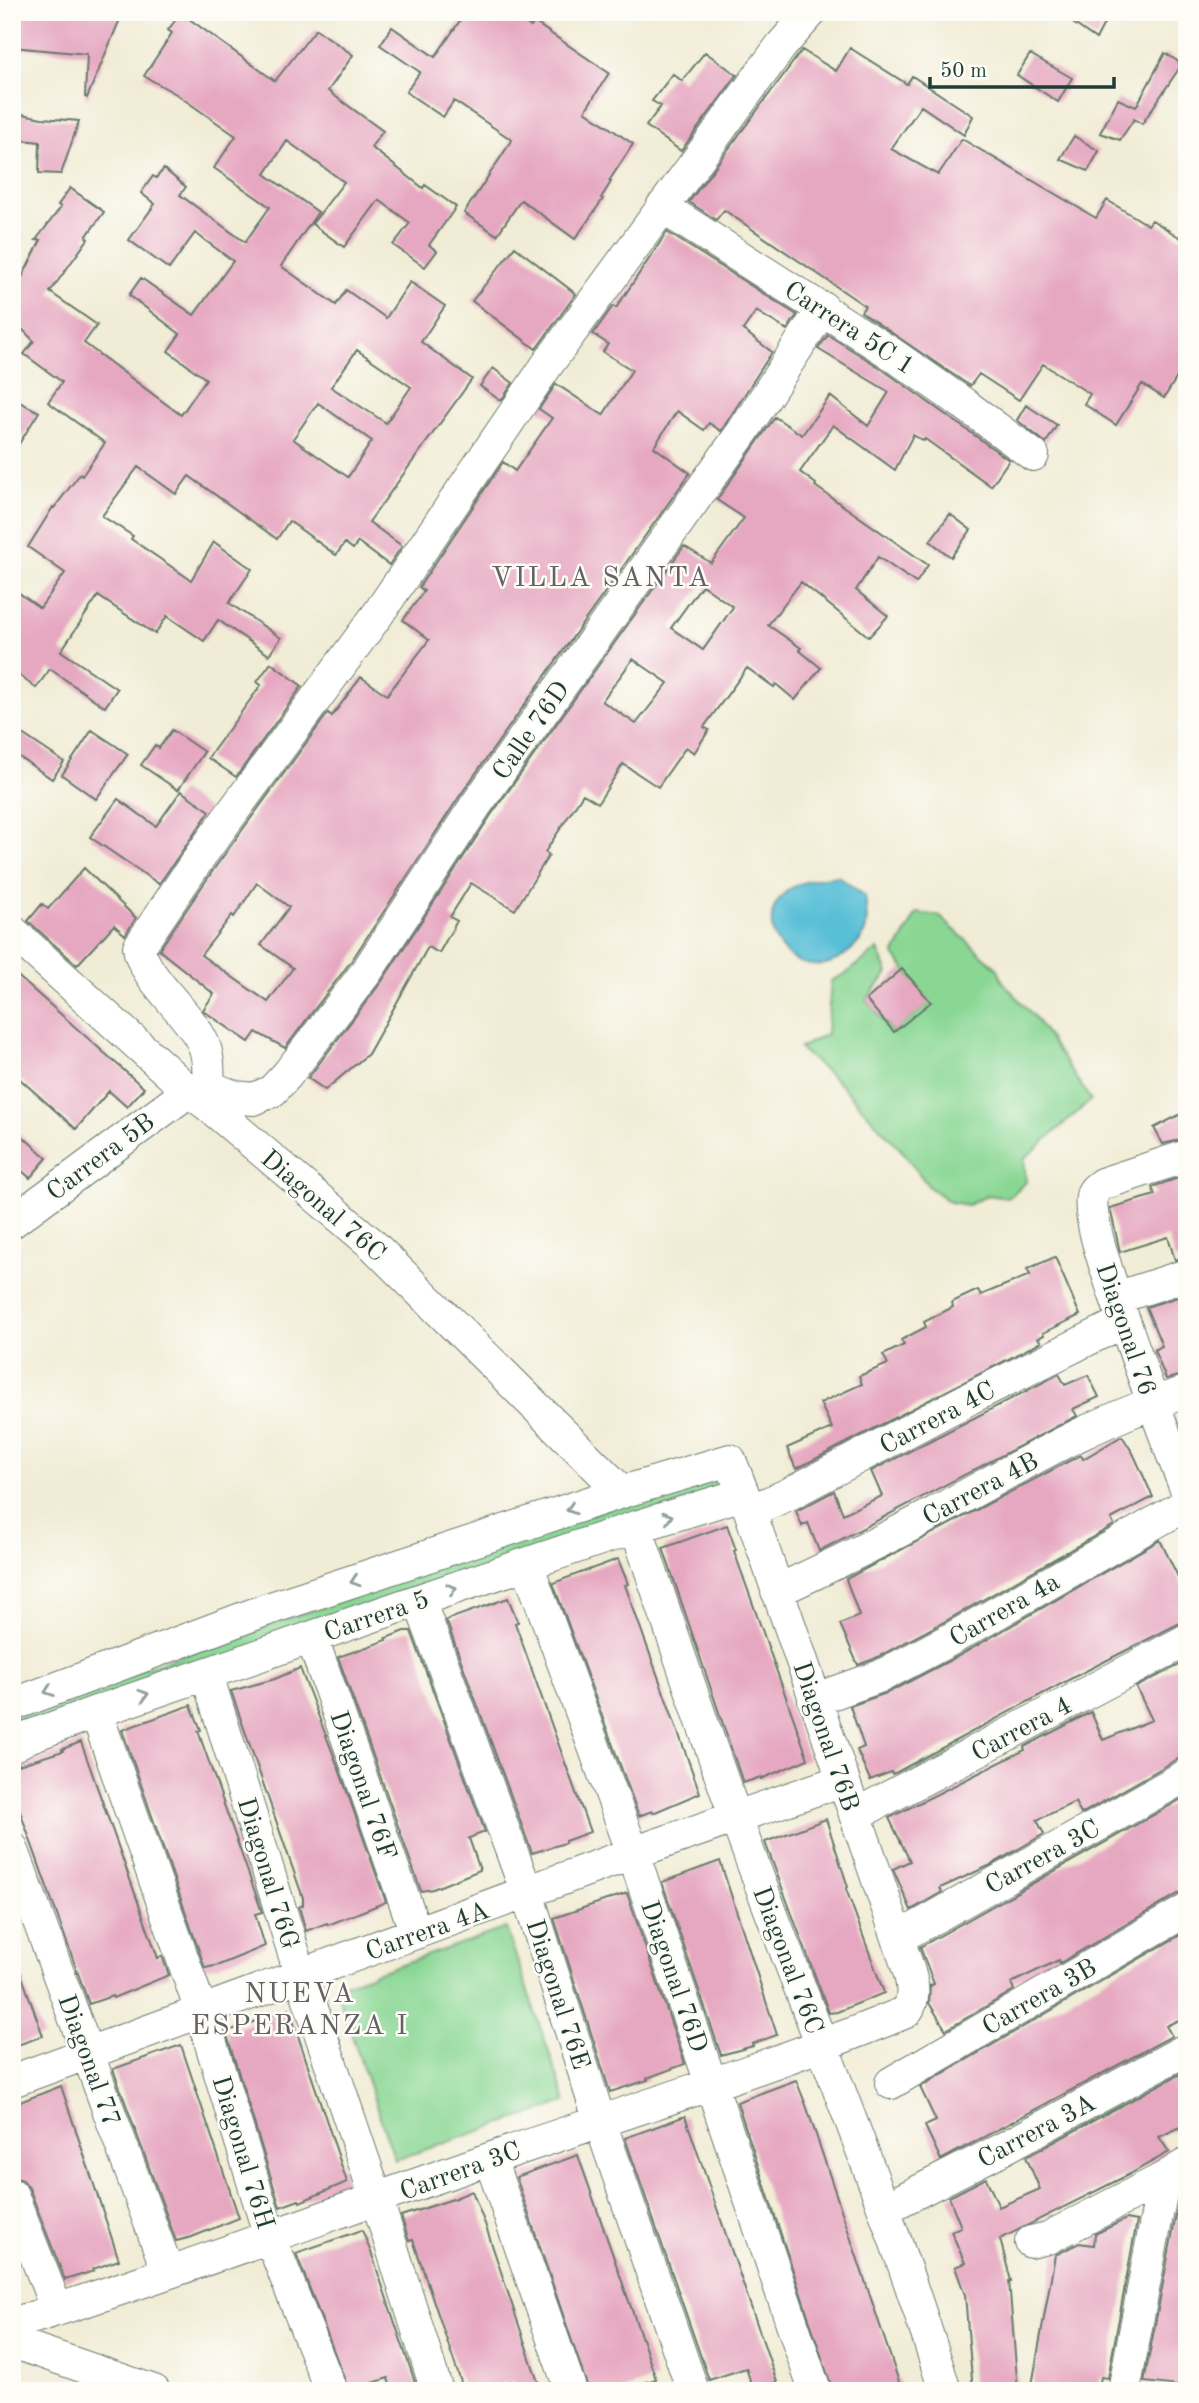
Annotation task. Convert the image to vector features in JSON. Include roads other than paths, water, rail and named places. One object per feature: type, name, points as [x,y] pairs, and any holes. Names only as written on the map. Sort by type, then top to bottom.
[{"type":"street","points":[[201,1094],[208,1059],[202,1040],[146,968],[140,957],[139,947],[201,855],[377,614],[547,365],[780,46],[811,12]]},
{"type":"street","name":"Carrera 5C 1","points":[[662,207],[823,308],[964,404],[1033,455]]},
{"type":"street","name":"Calle 76D","points":[[201,1094],[254,1100],[271,1091],[287,1075],[367,971],[476,805],[744,430],[823,308]]},
{"type":"street","name":"Diagonal 76C","points":[[12,931],[372,1244],[622,1492]]},
{"type":"street","name":"Carrera 5B","points":[[12,1222],[201,1094]]},
{"type":"street","name":"Diagonal 76","points":[[1187,1156],[1102,1185],[1092,1194],[1101,1256],[1151,1402],[1187,1491]]},
{"type":"street","name":"Carrera 4C","points":[[747,1503],[789,1494],[971,1398],[1120,1310],[1187,1275]]},
{"type":"street","name":"Carrera 4B","points":[[777,1591],[875,1544],[1010,1470],[1151,1402],[1187,1392]]},
{"type":"street","name":"Carrera 5","points":[[12,1705],[268,1609],[622,1492],[730,1460]]},
{"type":"street","name":"Diagonal 76B","points":[[730,1460],[898,1938],[913,1988],[912,2005],[906,2012]]},
{"type":"street","name":"Carrera 5","points":[[12,1746],[28,1737],[96,1712],[636,1527],[747,1503]]},
{"type":"street","name":"Carrera 4a","points":[[814,1700],[881,1676],[953,1638],[1187,1504]]},
{"type":"street","name":"Diagonal 76C","points":[[636,1527],[735,1817],[884,2209],[945,2391]]},
{"type":"street","name":"Diagonal 76D","points":[[527,1564],[633,1853],[815,2391]]},
{"type":"street","name":"Diagonal 76E","points":[[419,1600],[527,1893],[600,2122],[693,2391]]},
{"type":"street","name":"Diagonal 76F","points":[[312,1638],[416,1933]]},
{"type":"street","name":"Carrera 4","points":[[855,1815],[1187,1640]]},
{"type":"street","name":"Diagonal 76G","points":[[207,1675],[301,1976],[377,2200],[437,2391]]},
{"type":"street","name":"Diagonal 76H","points":[[96,1712],[201,2011],[270,2237],[331,2391]]},
{"type":"street","name":"Carrera 3C","points":[[898,1938],[1187,1775]]},
{"type":"street","name":"Carrera 4A","points":[[12,2081],[633,1853],[843,1780]]},
{"type":"street","name":"Diagonal 77","points":[[12,1848],[168,2272]]},
{"type":"street","name":"Carrera 3B","points":[[891,2083],[1187,1910]]},
{"type":"street","name":"Carrera 3C","points":[[12,2324],[710,2083],[822,2047],[906,2012]]},
{"type":"street","name":"Carrera 3A","points":[[884,2209],[1187,2049]]},
{"type":"street","points":[[490,2159],[571,2391]]},
{"type":"street","points":[[1031,2242],[1048,2238],[1175,2171]]},
{"type":"street","points":[[1124,2391],[1175,2171]]},
{"type":"street","points":[[12,2195],[57,2310]]},
{"type":"street","points":[[12,2342],[154,2391]]},
{"type":"water","points":[[838,876],[865,896],[867,915],[863,937],[843,956],[825,964],[808,965],[793,959],[782,949],[774,935],[772,920],[776,905],[787,891],[798,884]]},
{"type":"district","name":"VILLA SANTA","points":[[601,576]]},
{"type":"district","name":"NUEVA ESPERANZA I","points":[[300,2008]]}]
